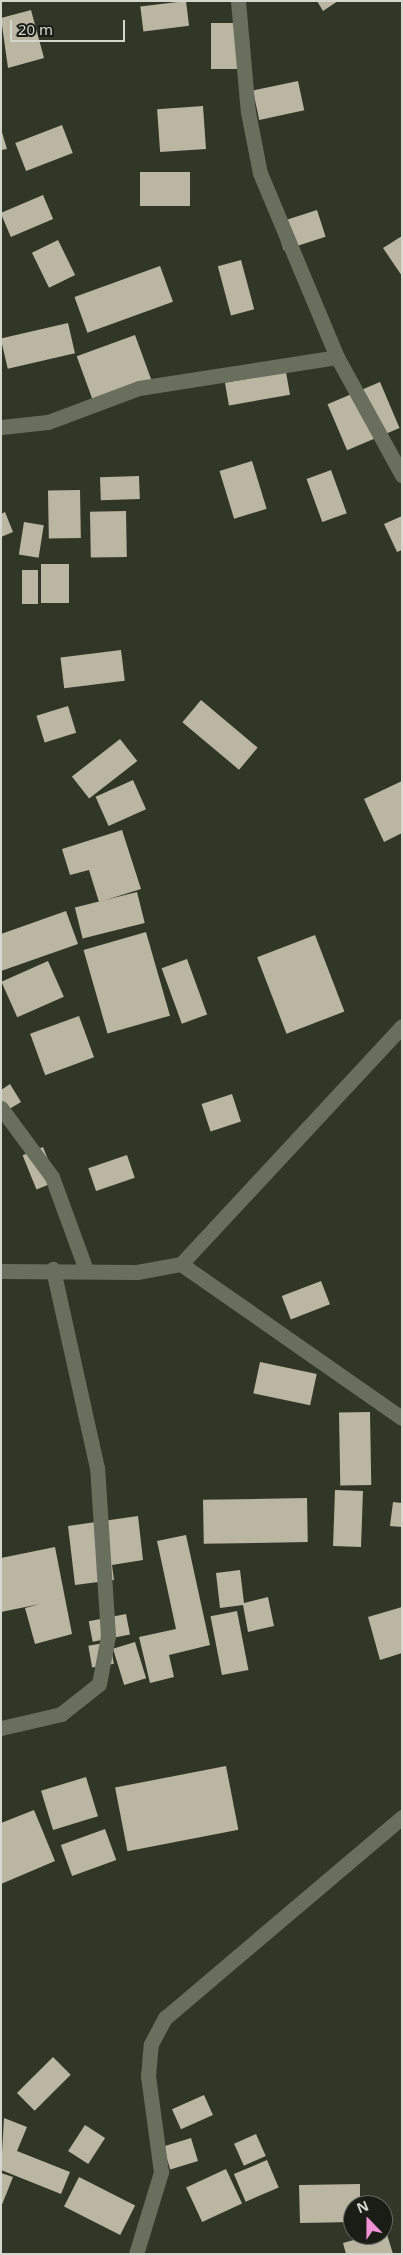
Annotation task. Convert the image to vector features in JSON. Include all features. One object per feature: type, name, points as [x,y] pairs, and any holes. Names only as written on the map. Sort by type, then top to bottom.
[{"type":"street","points":[[238,1],[248,112],[260,173],[337,357],[402,475]]},
{"type":"street","points":[[1,427],[48,422],[139,388],[337,357]]},
{"type":"street","points":[[1,1272],[53,1269],[137,1272],[181,1264],[402,1026]]},
{"type":"street","points":[[1,1108],[52,1177],[86,1270]]},
{"type":"street","points":[[181,1264],[402,1418]]},
{"type":"street","points":[[1,1728],[61,1714],[99,1684],[108,1636],[97,1468],[53,1269]]},
{"type":"street","points":[[136,2254],[161,2172],[148,2076],[151,2044],[166,2018],[402,1817]]},
{"type":"building","points":[[186,1],[189,26],[143,31],[140,7]]},
{"type":"building","points":[[317,1],[338,1],[323,11]]},
{"type":"building","points":[[31,10],[44,58],[8,68],[1,18]]},
{"type":"building","points":[[211,23],[244,23],[244,69],[211,69]]},
{"type":"building","points":[[298,81],[304,110],[259,120],[253,91]]},
{"type":"building","points":[[203,106],[206,149],[160,152],[157,109]]},
{"type":"building","points":[[62,125],[73,153],[26,171],[15,143]]},
{"type":"building","points":[[1,129],[7,149],[1,150]]},
{"type":"building","points":[[140,172],[190,172],[190,206],[140,206]]},
{"type":"building","points":[[43,195],[53,219],[11,237],[1,213]]},
{"type":"building","points":[[317,210],[326,237],[284,250],[275,224]]},
{"type":"building","points":[[402,236],[402,276],[383,248]]},
{"type":"building","points":[[58,240],[75,275],[49,288],[32,253]]},
{"type":"building","points":[[241,260],[254,309],[231,315],[218,266]]},
{"type":"building","points":[[160,266],[173,302],[87,333],[74,297]]},
{"type":"building","points":[[68,323],[75,353],[8,369],[1,338]]},
{"type":"building","points":[[135,335],[154,388],[96,409],[77,356]]},
{"type":"building","points":[[286,372],[290,395],[229,405],[225,383]]},
{"type":"building","points":[[380,382],[400,428],[347,450],[328,404]]},
{"type":"building","points":[[252,461],[267,509],[234,519],[219,471]]},
{"type":"building","points":[[331,470],[347,513],[322,522],[307,479]]},
{"type":"building","points":[[139,476],[140,499],[101,500],[100,477]]},
{"type":"building","points":[[80,490],[81,538],[49,539],[48,491]]},
{"type":"building","points":[[126,511],[127,557],[91,558],[90,512]]},
{"type":"building","points":[[5,512],[13,532],[1,537],[1,514]]},
{"type":"building","points":[[402,516],[402,550],[397,552],[384,524]]},
{"type":"building","points":[[24,522],[44,525],[39,558],[19,555]]},
{"type":"building","points":[[41,564],[69,564],[69,603],[41,603]]},
{"type":"building","points":[[22,570],[38,570],[38,604],[22,604]]},
{"type":"building","points":[[121,650],[125,681],[64,688],[60,657]]},
{"type":"building","points":[[201,700],[258,748],[239,770],[182,722]]},
{"type":"building","points":[[68,706],[76,733],[45,742],[36,716]]},
{"type":"building","points":[[120,739],[137,761],[89,799],[72,777]]},
{"type":"building","points":[[133,780],[146,809],[109,826],[96,797]]},
{"type":"building","points":[[402,781],[402,833],[384,842],[364,799]]},
{"type":"building","points":[[122,830],[141,889],[99,902],[89,870],[70,875],[62,849]]},
{"type":"building","points":[[137,892],[145,923],[83,939],[75,907]]},
{"type":"building","points":[[66,911],[78,944],[1,971],[1,934]]},
{"type":"building","points":[[146,932],[170,1016],[107,1034],[84,950]]},
{"type":"building","points":[[315,935],[344,1012],[287,1034],[257,957]]},
{"type":"building","points":[[187,959],[207,1014],[182,1024],[162,968]]},
{"type":"building","points":[[48,961],[64,997],[17,1017],[1,982]]},
{"type":"building","points":[[79,1016],[94,1057],[45,1075],[30,1034]]},
{"type":"building","points":[[10,1084],[21,1102],[1,1114],[1,1090]]},
{"type":"building","points":[[232,1094],[241,1122],[211,1131],[202,1104]]},
{"type":"building","points":[[43,1147],[57,1181],[36,1190],[23,1155]]},
{"type":"building","points":[[127,1155],[135,1178],[96,1191],[88,1168]]},
{"type":"building","points":[[321,1281],[330,1304],[291,1319],[282,1296]]},
{"type":"building","points":[[260,1362],[317,1374],[310,1405],[253,1393]]},
{"type":"building","points":[[370,1412],[371,1485],[340,1486],[339,1413]]},
{"type":"building","points":[[335,1490],[363,1491],[361,1547],[333,1546]]},
{"type":"building","points":[[307,1498],[308,1542],[204,1544],[203,1500]]},
{"type":"building","points":[[393,1502],[402,1503],[402,1527],[390,1526]]},
{"type":"building","points":[[138,1516],[143,1560],[112,1565],[114,1580],[75,1585],[68,1526]]},
{"type":"building","points":[[186,1535],[210,1645],[169,1655],[174,1677],[150,1683],[139,1637],[176,1629],[157,1541]]},
{"type":"building","points":[[55,1547],[72,1634],[35,1644],[25,1608],[40,1604],[1,1612],[1,1558]]},
{"type":"building","points":[[240,1570],[244,1603],[268,1597],[274,1626],[248,1632],[243,1605],[220,1608],[216,1573]]},
{"type":"building","points":[[402,1607],[402,1653],[380,1660],[368,1617]]},
{"type":"building","points":[[237,1611],[248,1670],[222,1675],[210,1616]]},
{"type":"building","points":[[126,1614],[130,1635],[93,1642],[89,1621]]},
{"type":"building","points":[[110,1642],[114,1664],[92,1667],[88,1646]]},
{"type":"building","points":[[135,1642],[146,1678],[124,1685],[113,1649]]},
{"type":"building","points":[[226,1766],[238,1830],[127,1851],[115,1788]]},
{"type":"building","points":[[86,1777],[98,1816],[53,1830],[41,1791]]},
{"type":"building","points":[[34,1810],[55,1861],[1,1884],[1,1823]]},
{"type":"building","points":[[105,1829],[116,1860],[72,1876],[61,1845]]},
{"type":"building","points":[[53,2057],[71,2075],[35,2111],[17,2093]]},
{"type":"building","points":[[204,2095],[213,2115],[181,2129],[172,2109]]},
{"type":"building","points":[[4,2118],[27,2127],[17,2151],[70,2172],[61,2194],[1,2170]]},
{"type":"building","points":[[85,2125],[105,2138],[88,2164],[68,2151]]},
{"type":"building","points":[[256,2134],[266,2156],[244,2166],[234,2144]]},
{"type":"building","points":[[191,2138],[198,2161],[170,2169],[163,2146]]},
{"type":"building","points":[[267,2160],[279,2188],[246,2202],[234,2174]]},
{"type":"building","points":[[226,2169],[242,2203],[202,2222],[186,2188]]},
{"type":"building","points":[[1,2173],[13,2177],[1,2207]]},
{"type":"building","points":[[79,2177],[135,2206],[120,2235],[64,2206]]},
{"type":"building","points":[[360,2184],[360,2195],[343,2195],[343,2222],[300,2223],[299,2185]]},
{"type":"building","points":[[344,2245],[390,2245],[393,2254],[346,2254]]}]
